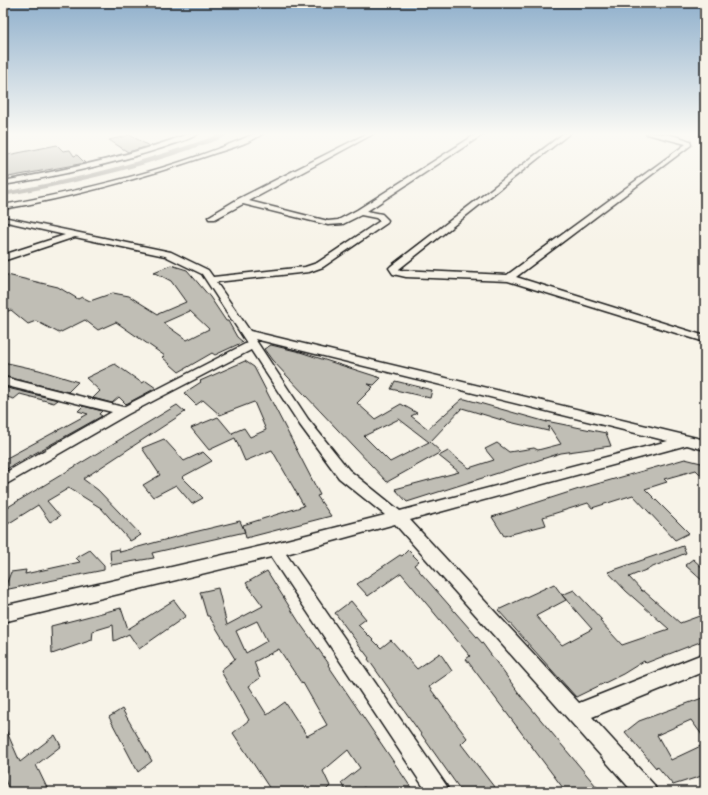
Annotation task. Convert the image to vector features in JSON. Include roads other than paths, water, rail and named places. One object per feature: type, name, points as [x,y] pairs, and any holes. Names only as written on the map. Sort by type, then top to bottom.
[{"type":"street","points":[[3,183],[73,170]]},
{"type":"street","points":[[3,207],[95,189],[159,170]]},
{"type":"street","points":[[212,217],[301,170]]},
{"type":"street","points":[[241,201],[328,223],[340,222],[360,212],[425,170]]},
{"type":"street","points":[[519,170],[394,268],[396,272],[406,274],[509,278],[705,339]]},
{"type":"street","points":[[509,278],[654,170]]},
{"type":"street","points":[[210,280],[306,270],[320,265],[383,223],[384,220],[379,216],[360,212]]},
{"type":"street","points":[[3,219],[168,254],[205,272],[304,422],[344,474],[398,517],[647,792]]},
{"type":"street","points":[[3,258],[73,234]]},
{"type":"street","points":[[3,481],[250,339],[705,445]]},
{"type":"street","points":[[3,381],[124,411]]},
{"type":"street","points":[[3,614],[275,550],[685,440]]},
{"type":"street","points":[[275,550],[439,792]]},
{"type":"street","points":[[577,714],[705,662]]},
{"type":"waterway","points":[[3,194],[117,170]]}]
